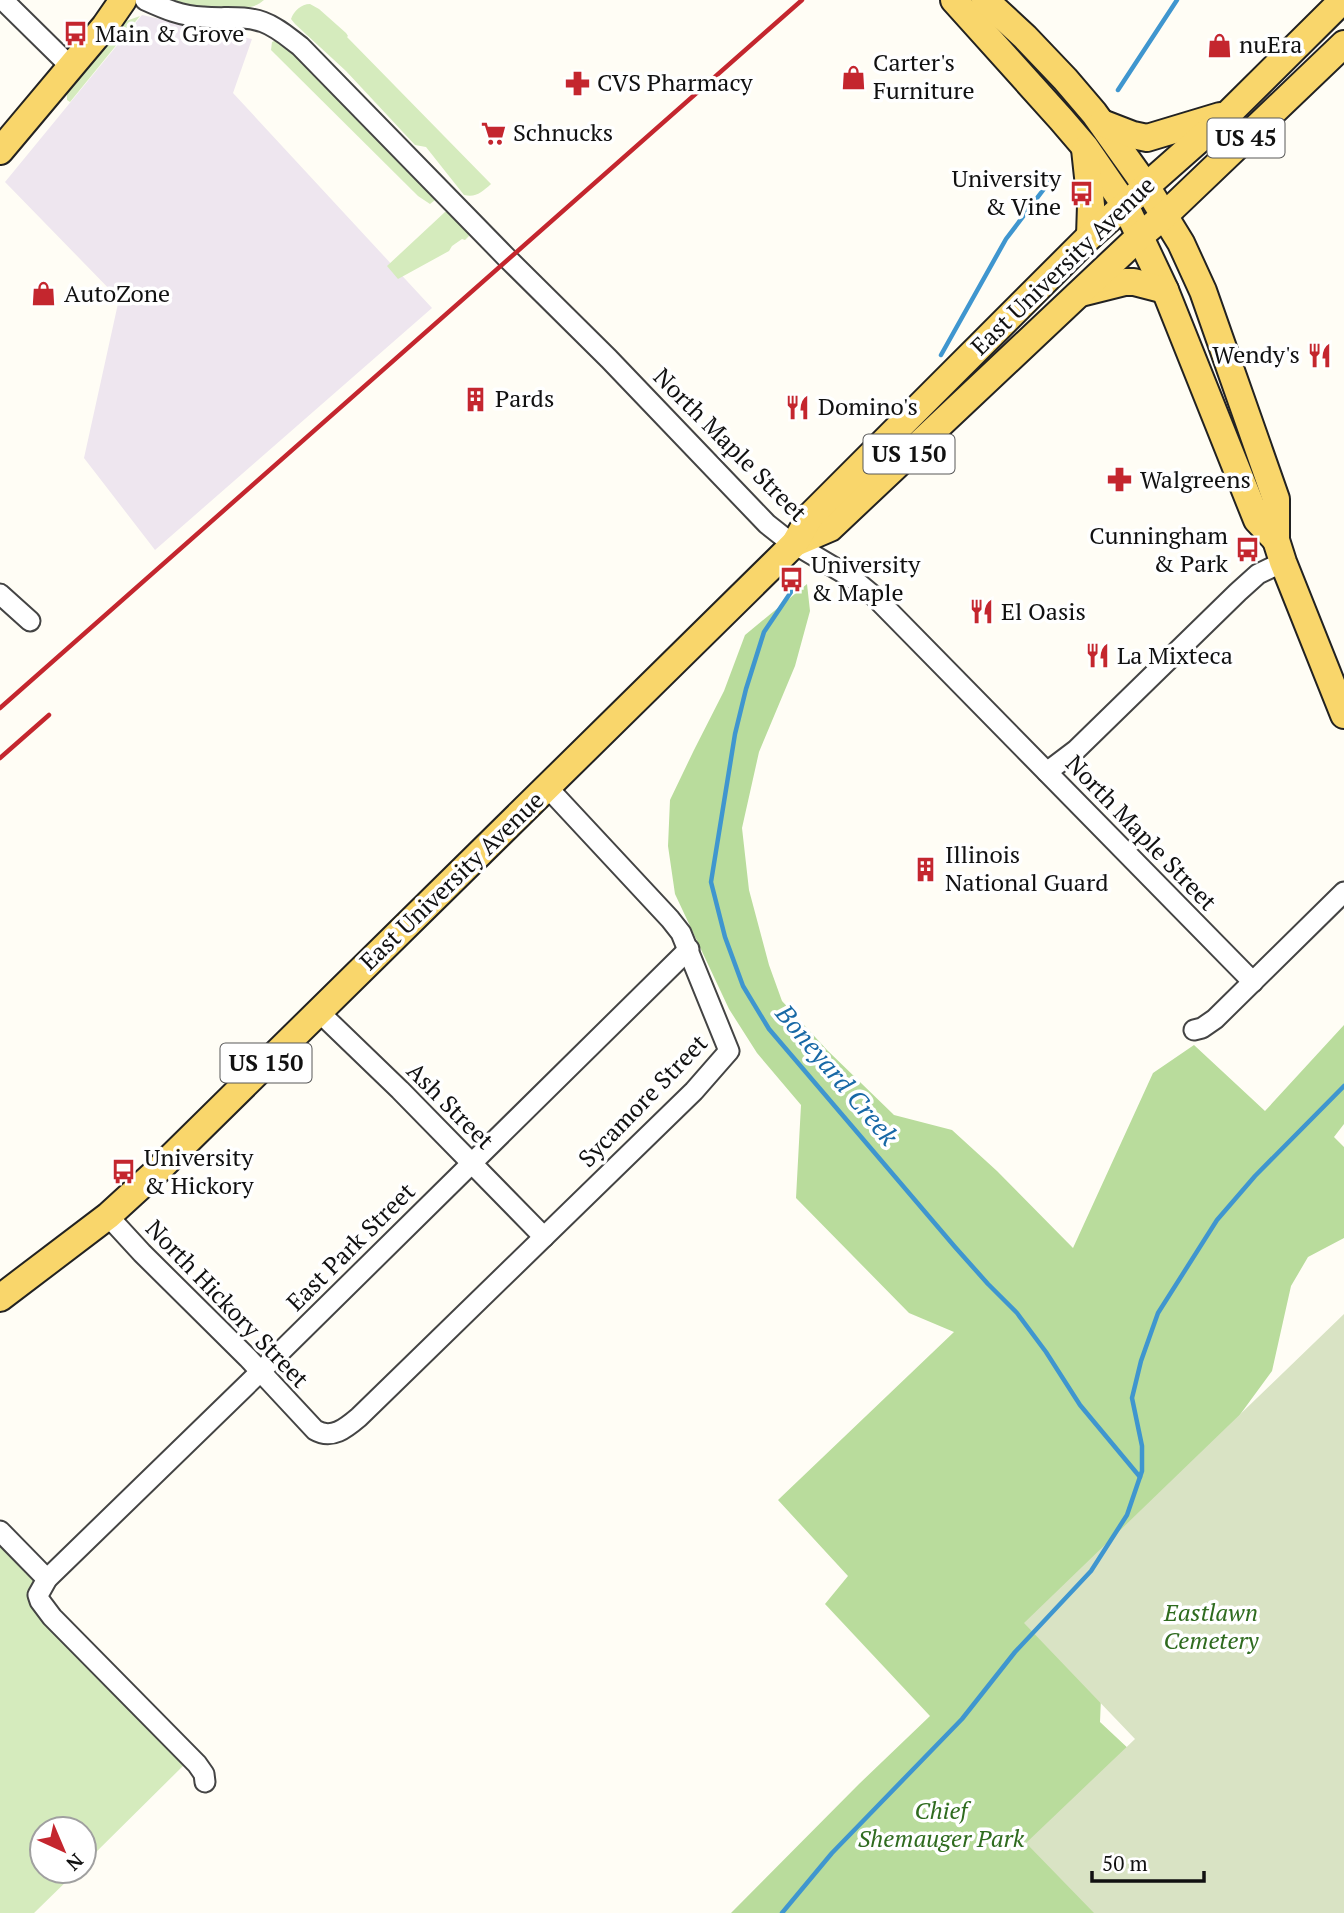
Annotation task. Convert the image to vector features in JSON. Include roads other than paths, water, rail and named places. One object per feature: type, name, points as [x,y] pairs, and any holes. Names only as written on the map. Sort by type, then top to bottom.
[{"type":"main road","points":[[0,151],[105,26],[123,0]]},
{"type":"main road","points":[[954,0],[1085,147],[1125,205],[1165,290],[1258,520],[1279,551],[1344,715]]},
{"type":"main road","points":[[985,0],[1026,37],[1102,123],[1166,215],[1181,243],[1203,291],[1276,499],[1279,551]]},
{"type":"main road","name":"East University Avenue","points":[[0,1320],[40,1286],[108,1216],[548,788],[795,543],[811,515],[1090,236],[1228,114],[1343,0]]},
{"type":"main road","name":"East University Avenue","points":[[795,543],[830,528],[1140,236],[1166,215],[1344,44]]},
{"type":"main road","points":[[1102,123],[1147,138],[1228,114]]},
{"type":"main road","points":[[1085,147],[1091,205],[1090,236]]},
{"type":"main road","points":[[1079,293],[1125,282],[1165,290]]},
{"type":"main road","name":"East University Avenue","points":[[0,1298],[108,1216]]},
{"type":"street","points":[[3,0],[70,66]]},
{"type":"street","name":"North Maple Street","points":[[145,0],[181,15],[247,18],[264,23],[282,32],[300,46],[609,359],[767,524],[852,578],[875,597],[1253,982]]},
{"type":"street","points":[[1048,772],[1076,750],[1279,551]]},
{"type":"street","points":[[0,594],[30,621]]},
{"type":"street","name":"Sycamore Street","points":[[544,1237],[694,1091],[729,1051],[681,933],[548,788]]},
{"type":"street","points":[[1194,1030],[1215,1019],[1344,892]]},
{"type":"street","name":"East Park Street","points":[[47,1579],[689,949]]},
{"type":"street","name":"Ash Street","points":[[318,1011],[400,1090],[544,1237]]},
{"type":"street","name":"North Hickory Street","points":[[108,1216],[311,1426],[324,1434],[345,1429],[544,1237]]},
{"type":"street","points":[[0,1531],[47,1579],[38,1595],[52,1617],[197,1764],[204,1774],[205,1782]]},
{"type":"waterway","name":"Boneyard Creek","points":[[1118,90],[1177,0]]},
{"type":"waterway","name":"Boneyard Creek","points":[[941,355],[1006,239],[1053,177]]},
{"type":"waterway","name":"Boneyard Creek","points":[[793,589],[764,632],[746,689],[735,734],[711,882],[725,937],[743,986],[769,1029],[955,1247],[1017,1313],[1080,1405],[1140,1477]]},
{"type":"waterway","points":[[782,1913],[832,1853],[962,1719],[1015,1652],[1091,1571],[1127,1515],[1142,1471],[1142,1446],[1132,1398],[1141,1361],[1158,1313],[1217,1220],[1255,1176],[1344,1086]]},
{"type":"railway","points":[[0,708],[802,0]]},
{"type":"railway","points":[[0,758],[49,715]]},
{"type":"place","name":"Main & Grove","points":[[75,34]]},
{"type":"place","name":"nuEra","points":[[1219,45]]},
{"type":"place","name":"Carter's Furniture","points":[[853,77]]},
{"type":"place","name":"CVS Pharmacy","points":[[577,83]]},
{"type":"place","name":"Schnucks","points":[[493,133]]},
{"type":"place","name":"University & Vine","points":[[1081,193]]},
{"type":"place","name":"AutoZone","points":[[44,294]]},
{"type":"place","name":"Wendy's","points":[[1320,355]]},
{"type":"place","name":"Pards","points":[[475,399]]},
{"type":"place","name":"Domino's","points":[[798,407]]},
{"type":"place","name":"Walgreens","points":[[1120,480]]},
{"type":"place","name":"Cunningham & Park","points":[[1248,550]]},
{"type":"place","name":"University & Maple","points":[[791,579]]},
{"type":"place","name":"El Oasis","points":[[981,612]]},
{"type":"place","name":"La Mixteca","points":[[1097,656]]},
{"type":"place","name":"Illinois National Guard","points":[[925,869]]},
{"type":"place","name":"University & Hickory","points":[[124,1172]]},
{"type":"park label","name":"Eastlawn Cemetery","points":[[1211,1627]]},
{"type":"park label","name":"Chief Shemauger Park","points":[[941,1825]]}]
